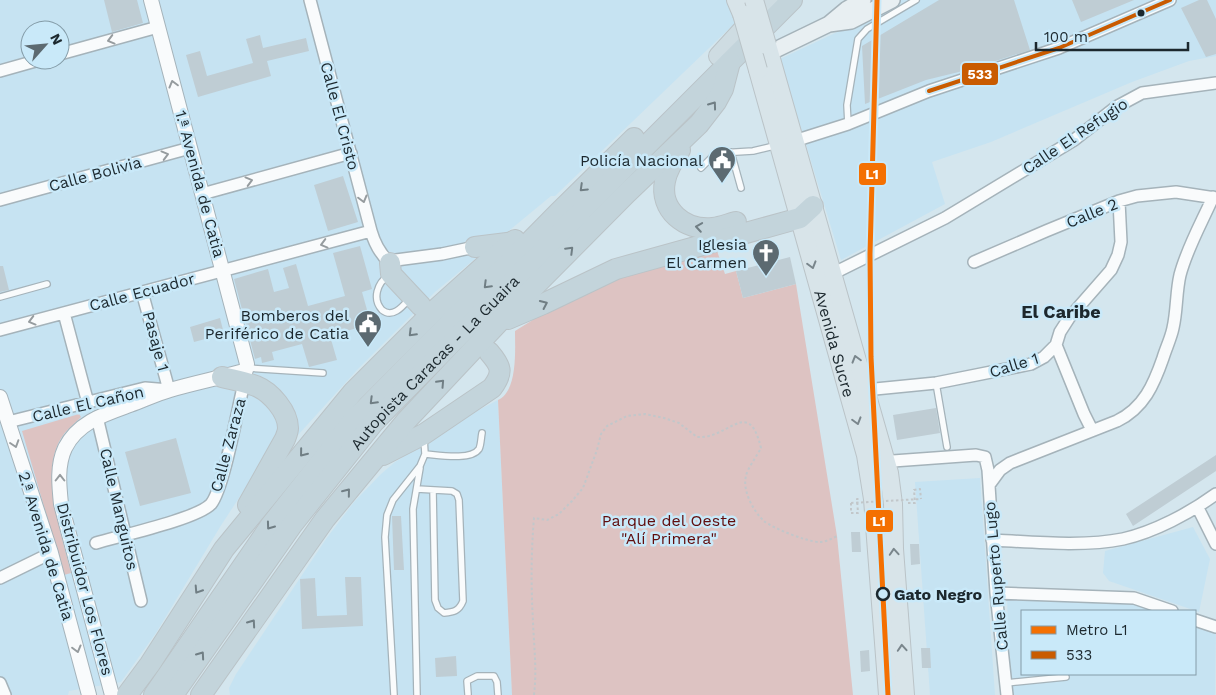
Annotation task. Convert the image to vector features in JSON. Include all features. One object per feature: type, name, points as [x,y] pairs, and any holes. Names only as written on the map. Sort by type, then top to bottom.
[{"type":"highway","name":"Autopista Caracas - La Guaira","points":[[173,695],[292,525],[374,422],[518,276],[724,58],[769,0]]},
{"type":"highway","name":"Autopista Caracas - La Guaira","points":[[154,695],[271,525],[353,421],[558,213],[724,58],[792,0]]},
{"type":"highway","name":"Autopista Caracas - La Guaira","points":[[202,694],[325,519],[374,459],[420,422],[495,327],[627,193],[699,124],[716,102],[723,88],[724,58]]},
{"type":"highway","points":[[699,124],[676,156],[664,182],[664,198],[675,216],[684,224],[712,228],[803,209]]},
{"type":"highway","points":[[495,327],[616,270],[803,209]]},
{"type":"highway","name":"Autopista Caracas - La Guaira","points":[[127,695],[160,649],[224,549],[353,392],[434,311],[484,266],[538,220],[558,213]]},
{"type":"highway","points":[[484,266],[483,258],[475,247],[514,242]]},
{"type":"highway","points":[[391,268],[416,301]]},
{"type":"highway","points":[[495,327],[518,276]]},
{"type":"highway","points":[[420,422],[492,388],[499,378],[500,370],[497,361],[489,352]]},
{"type":"highway","points":[[222,377],[246,375],[278,405],[287,419],[288,430],[285,439],[224,549]]},
{"type":"highway","points":[[160,649],[227,590]]},
{"type":"main road","name":"Avenida Sucre","points":[[754,0],[768,49],[787,143],[803,209],[832,274],[885,461],[892,499],[905,695]]},
{"type":"main road","points":[[829,24],[847,9],[863,0]]},
{"type":"main road","points":[[768,49],[829,24],[851,20],[892,0]]},
{"type":"main road","name":"Avenida Sucre","points":[[739,7],[758,70],[787,143]]},
{"type":"main road","name":"Avenida Sucre","points":[[803,209],[801,227],[860,430],[868,465],[873,499],[888,695]]},
{"type":"street","name":"1.ª Avenida de Catia","points":[[151,0],[223,271],[246,375]]},
{"type":"street","name":"Calle El Cristo","points":[[310,0],[371,231],[376,246],[391,268]]},
{"type":"street","points":[[787,143],[848,124],[929,91],[1059,48],[1170,0]]},
{"type":"street","points":[[70,51],[158,27]]},
{"type":"street","points":[[0,71],[20,65]]},
{"type":"street","name":"Calle El Refugio","points":[[832,274],[945,218],[1074,140],[1116,107],[1142,93],[1216,83]]},
{"type":"street","name":"Calle Bolivia","points":[[0,200],[190,148]]},
{"type":"street","points":[[202,194],[351,153]]},
{"type":"street","name":"Calle 2","points":[[974,262],[1119,201],[1137,196],[1176,192],[1214,197]]},
{"type":"street","points":[[989,485],[1000,470],[1010,463],[1127,416],[1140,406],[1156,379],[1173,329],[1180,274],[1214,197]]},
{"type":"street","name":"Calle 1","points":[[865,390],[936,383],[1031,364],[1044,357],[1056,345],[1060,332],[1069,318],[1111,270],[1118,255],[1121,229],[1119,201]]},
{"type":"street","name":"Calle Ecuador","points":[[0,330],[371,231]]},
{"type":"street","points":[[391,268],[396,260],[442,254],[475,247]]},
{"type":"street","name":"Pasaje 1","points":[[142,292],[169,390]]},
{"type":"street","points":[[64,313],[88,403]]},
{"type":"street","points":[[1056,345],[1092,430]]},
{"type":"street","name":"Calle Zaraza","points":[[96,543],[189,516],[210,504],[215,497],[222,477],[246,375]]},
{"type":"street","name":"Distribuidor Los Flores","points":[[112,695],[61,504],[60,462],[65,448],[77,432],[97,417],[169,390],[222,377]]},
{"type":"street","name":"Calle El Cañon","points":[[4,417],[88,403],[145,388],[169,390]]},
{"type":"street","name":"2.ª Avenida de Catia","points":[[0,397],[4,417],[51,553],[89,695]]},
{"type":"street","name":"Calle Manguitos","points":[[97,417],[141,601]]},
{"type":"street","name":"Calle Ruperto Lugo","points":[[885,461],[980,455],[985,458],[988,470],[996,593],[1006,689]]},
{"type":"street","points":[[868,465],[885,461]]},
{"type":"street","points":[[992,540],[1103,542],[1124,538],[1149,530],[1198,508],[1216,494]]},
{"type":"street","points":[[1198,508],[1216,544]]},
{"type":"street","points":[[0,578],[51,553]]},
{"type":"street","points":[[996,593],[1134,598],[1169,610]]},
{"type":"street","points":[[1196,620],[1216,627]]},
{"type":"street","points":[[0,684],[5,695]]},
{"type":"lane","points":[[848,124],[847,105],[858,39],[867,29],[916,0]]},
{"type":"lane","points":[[701,168],[710,158],[720,153],[753,151],[787,143]]},
{"type":"lane","points":[[731,152],[741,188]]},
{"type":"lane","points":[[391,268],[377,291],[377,300],[382,310],[388,313],[397,311],[416,301]]},
{"type":"lane","points":[[0,297],[47,284]]},
{"type":"lane","points":[[246,375],[323,373]]},
{"type":"lane","points":[[936,383],[947,447]]},
{"type":"lane","points":[[417,695],[413,509],[420,466],[425,454],[420,422]]},
{"type":"lane","points":[[425,454],[467,456],[474,454],[480,448],[482,433]]},
{"type":"lane","points":[[394,695],[385,537],[387,515],[393,500],[420,466]]},
{"type":"lane","points":[[416,489],[452,490],[457,494],[459,500],[463,601],[461,607],[455,612],[444,613],[438,608],[435,600],[433,490]]},
{"type":"lane","points":[[468,694],[467,681],[472,678],[494,676],[497,682],[498,695]]},
{"type":"lane","points":[[1006,689],[1066,677]]},
{"type":"path","points":[[534,695],[536,675],[532,550],[534,518],[547,520],[559,514],[583,488],[598,450],[601,434],[607,426],[627,416],[645,414],[678,423],[697,437],[710,436],[733,424],[745,422],[751,425],[758,437],[760,448],[746,476],[747,496],[765,523],[801,538],[819,542],[828,541],[837,536]]},
{"type":"path","points":[[857,499],[858,512],[851,513],[851,503],[921,499],[920,490],[914,490],[915,503]]},
{"type":"shaded area","points":[[0,0],[759,0],[555,196],[551,196],[435,292],[357,370],[298,435],[278,438],[220,527],[156,633],[121,682],[69,691],[68,695],[0,695]]},
{"type":"shaded area","points":[[901,0],[1216,0],[1216,56],[1189,61],[1132,82],[991,142],[932,162],[945,204],[841,260],[780,59],[884,10]]},
{"type":"shaded area","points":[[498,400],[512,695],[230,695],[229,688],[236,674],[326,539],[354,502],[395,462],[471,414]]},
{"type":"shaded area","points":[[980,478],[995,695],[930,695],[915,482]]},
{"type":"shaded area","points":[[1193,527],[1210,559],[1199,612],[1109,581],[1103,573],[1105,551]]},
{"type":"shaded area","points":[[1099,596],[1168,610],[1021,610],[1021,675],[1196,675],[1196,618],[1216,624],[1215,695],[1011,695],[1007,599]]},
{"type":"green space","name":"Parque del Oeste \"Alí Primera\"","points":[[717,251],[725,274],[736,271],[743,298],[796,284],[837,536],[853,695],[512,695],[498,400],[509,388],[512,379],[515,359],[515,331],[552,308],[610,282],[658,265]]},
{"type":"green space","points":[[79,414],[81,417],[60,440],[54,454],[52,470],[52,488],[58,523],[71,573],[64,575],[22,431]]},
{"type":"building","points":[[104,0],[137,0],[143,23],[112,32]]},
{"type":"building","points":[[939,0],[1014,0],[1030,50],[971,69],[926,80],[865,104],[862,46]]},
{"type":"building","points":[[1072,0],[1134,0],[1081,22]]},
{"type":"building","points":[[1199,0],[1207,0],[1216,19],[1216,54],[1206,57],[1181,8]]},
{"type":"building","points":[[260,35],[263,48],[306,38],[309,51],[267,61],[271,76],[198,97],[186,55],[200,51],[207,76],[253,63],[246,39]]},
{"type":"building","points":[[343,176],[358,222],[328,231],[314,185]]},
{"type":"building","points":[[360,246],[372,289],[362,292],[369,317],[365,318],[367,325],[330,336],[337,360],[309,367],[302,344],[272,352],[274,360],[262,363],[261,357],[255,359],[234,279],[268,269],[274,292],[289,288],[283,268],[296,264],[308,306],[345,296],[333,253]]},
{"type":"building","name":"Iglesia El Carmen","points":[[790,257],[796,284],[743,298],[736,271]]},
{"type":"building","points":[[0,266],[3,266],[9,290],[0,292]]},
{"type":"building","points":[[220,318],[224,334],[194,342],[190,327]]},
{"type":"building","points":[[936,408],[940,433],[897,440],[893,415]]},
{"type":"building","points":[[176,438],[191,493],[140,506],[125,452]]},
{"type":"building","points":[[1216,455],[1216,471],[1133,526],[1126,514]]},
{"type":"building","points":[[392,516],[401,516],[404,570],[394,570]]},
{"type":"building","points":[[851,532],[860,532],[861,552],[852,552]]},
{"type":"building","points":[[910,544],[919,544],[920,564],[911,565]]},
{"type":"building","points":[[345,577],[361,577],[363,626],[302,629],[300,579],[315,578],[317,616],[347,615]]},
{"type":"building","points":[[921,648],[930,648],[931,668],[922,668]]},
{"type":"building","points":[[869,650],[870,671],[861,672],[860,651]]},
{"type":"building","points":[[456,656],[457,676],[436,677],[435,658]]},
{"type":"metro line","name":"L1","points":[[877,0],[870,254],[871,357],[888,695]]},
{"type":"transit line","name":"533","points":[[929,91],[1059,48],[1170,0]]},
{"type":"place","name":"Policía Nacional","points":[[722,184]]},
{"type":"place","name":"Iglesia El Carmen","points":[[766,277]]},
{"type":"place","name":"Bomberos del Periférico de Catia","points":[[368,348]]},
{"type":"place","name":"Gato Negro","points":[[883,594]]},
{"type":"district","name":"El Caribe","points":[[1061,311]]}]
